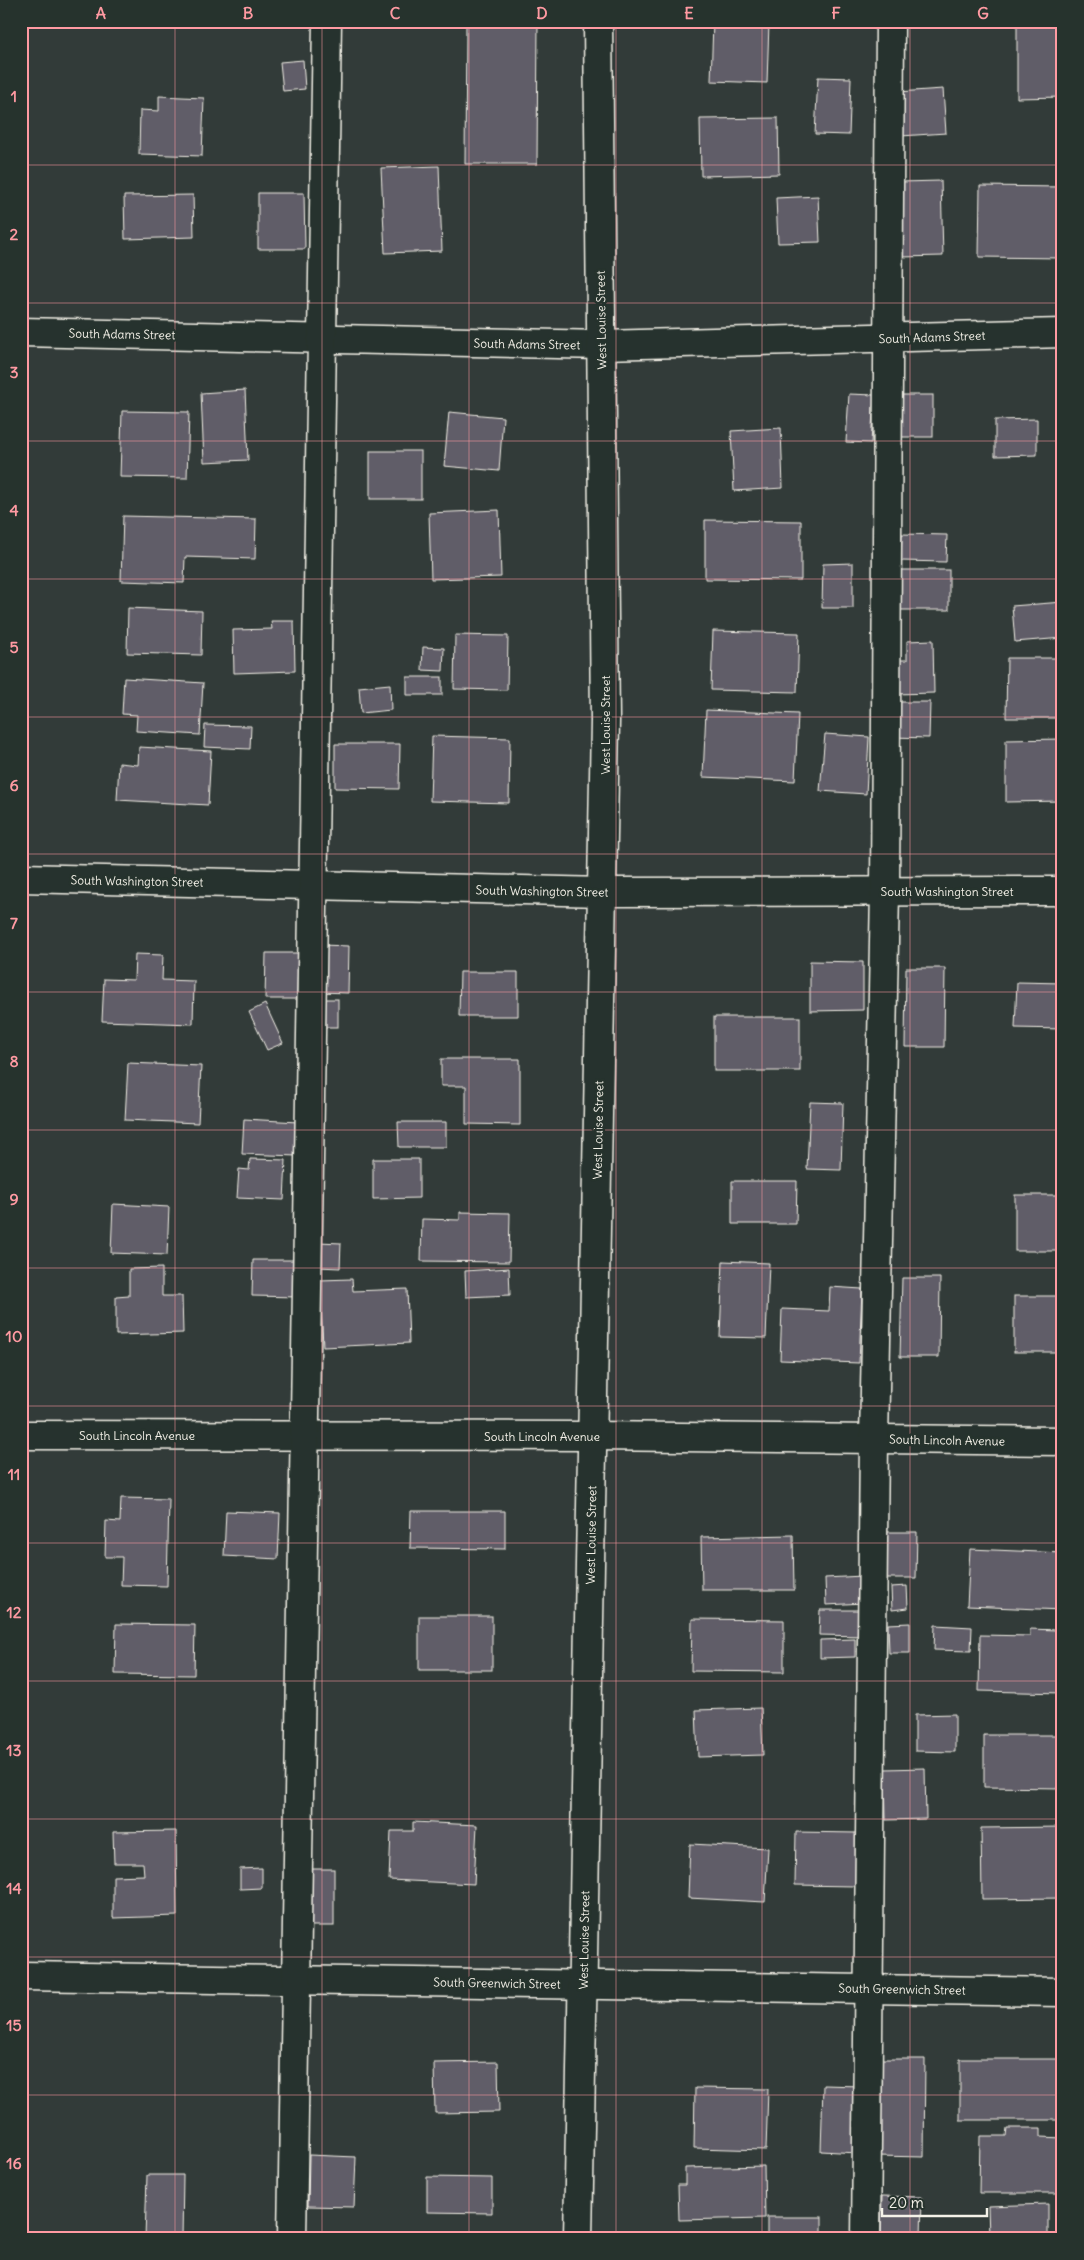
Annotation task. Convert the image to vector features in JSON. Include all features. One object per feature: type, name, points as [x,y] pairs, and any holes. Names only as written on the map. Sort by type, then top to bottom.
[{"type":"street","points":[[292,2239],[326,21]]},
{"type":"street","name":"West Louise Street","points":[[578,2239],[606,721],[598,21]]},
{"type":"street","points":[[866,2239],[874,1440],[885,892],[890,21]]},
{"type":"street","name":"South Adams Street","points":[[21,332],[602,345],[1063,333]]},
{"type":"street","name":"South Washington Street","points":[[21,878],[603,892],[1063,891]]},
{"type":"street","name":"South Lincoln Avenue","points":[[21,1435],[593,1436],[1063,1441]]},
{"type":"street","name":"South Greenwich Street","points":[[21,1976],[1063,1992]]},
{"type":"building","points":[[466,21],[538,21],[537,164],[465,164]]},
{"type":"building","points":[[1017,21],[1063,21],[1063,97],[1017,98]]},
{"type":"building","points":[[713,22],[769,23],[767,83],[711,81]]},
{"type":"building","points":[[303,60],[305,89],[283,91],[280,62]]},
{"type":"building","points":[[818,77],[851,78],[849,135],[815,134]]},
{"type":"building","points":[[943,89],[946,133],[901,136],[898,92]]},
{"type":"building","points":[[159,96],[204,98],[202,156],[139,154],[140,110],[159,111]]},
{"type":"building","points":[[778,118],[779,174],[701,176],[700,119]]},
{"type":"building","points":[[439,166],[442,251],[385,253],[381,168]]},
{"type":"building","points":[[941,181],[943,256],[901,257],[900,182]]},
{"type":"building","points":[[980,186],[1063,187],[1063,258],[979,257]]},
{"type":"building","points":[[258,193],[304,193],[305,249],[258,249]]},
{"type":"building","points":[[193,195],[194,237],[125,239],[124,196]]},
{"type":"building","points":[[818,196],[820,242],[778,243],[776,198]]},
{"type":"building","points":[[245,390],[248,460],[204,462],[201,393]]},
{"type":"building","points":[[849,394],[874,395],[871,443],[846,442]]},
{"type":"building","points":[[893,395],[933,395],[933,437],[893,437]]},
{"type":"building","points":[[122,411],[189,412],[187,478],[120,477]]},
{"type":"building","points":[[449,412],[503,417],[499,471],[444,466]]},
{"type":"building","points":[[1037,419],[1037,455],[995,456],[995,420]]},
{"type":"building","points":[[781,428],[783,488],[734,491],[731,431]]},
{"type":"building","points":[[370,451],[421,451],[421,499],[370,499]]},
{"type":"building","points":[[499,510],[501,577],[431,579],[429,513]]},
{"type":"building","points":[[123,516],[256,519],[255,559],[185,557],[184,583],[121,581]]},
{"type":"building","points":[[705,520],[801,521],[801,580],[705,579]]},
{"type":"building","points":[[902,534],[947,535],[946,562],[901,561]]},
{"type":"building","points":[[853,563],[853,608],[822,608],[823,564]]},
{"type":"building","points":[[897,570],[949,570],[949,610],[897,610]]},
{"type":"building","points":[[1063,602],[1063,638],[1015,642],[1012,606]]},
{"type":"building","points":[[128,608],[202,611],[201,655],[127,653]]},
{"type":"building","points":[[271,621],[294,621],[295,671],[234,673],[233,630],[272,629]]},
{"type":"building","points":[[713,631],[799,633],[797,692],[711,690]]},
{"type":"building","points":[[455,635],[508,636],[507,690],[454,689]]},
{"type":"building","points":[[933,640],[934,693],[895,694],[894,660],[907,660],[907,641]]},
{"type":"building","points":[[423,647],[444,648],[443,671],[422,670]]},
{"type":"building","points":[[1007,658],[1063,658],[1063,718],[1006,718]]},
{"type":"building","points":[[407,677],[442,677],[442,695],[407,695]]},
{"type":"building","points":[[124,678],[203,683],[200,735],[136,731],[137,715],[122,714]]},
{"type":"building","points":[[390,684],[391,710],[361,713],[359,687]]},
{"type":"building","points":[[892,702],[930,702],[929,738],[891,737]]},
{"type":"building","points":[[706,710],[798,714],[795,781],[703,777]]},
{"type":"building","points":[[205,725],[251,726],[250,749],[204,747]]},
{"type":"building","points":[[825,734],[869,737],[866,794],[820,791]]},
{"type":"building","points":[[432,736],[510,738],[509,803],[430,801]]},
{"type":"building","points":[[1063,739],[1063,801],[1006,802],[1006,740]]},
{"type":"building","points":[[335,744],[400,744],[399,789],[335,788]]},
{"type":"building","points":[[139,747],[211,751],[208,805],[117,800],[119,763],[138,765]]},
{"type":"building","points":[[321,945],[349,946],[348,993],[320,992]]},
{"type":"building","points":[[266,953],[298,953],[297,999],[265,999]]},
{"type":"building","points":[[135,954],[163,955],[162,980],[194,981],[193,1024],[102,1021],[104,979],[134,980]]},
{"type":"building","points":[[810,961],[863,962],[863,1010],[810,1011]]},
{"type":"building","points":[[906,968],[945,968],[944,1047],[905,1047]]},
{"type":"building","points":[[460,972],[518,972],[518,1016],[459,1016]]},
{"type":"building","points":[[1017,982],[1063,983],[1063,1029],[1015,1028]]},
{"type":"building","points":[[321,999],[338,999],[338,1027],[321,1027]]},
{"type":"building","points":[[265,1004],[283,1043],[267,1050],[249,1012]]},
{"type":"building","points":[[714,1017],[800,1017],[800,1071],[714,1071]]},
{"type":"building","points":[[441,1059],[520,1059],[520,1125],[466,1124],[466,1086],[441,1086]]},
{"type":"building","points":[[128,1063],[201,1066],[198,1123],[125,1120]]},
{"type":"building","points":[[810,1102],[843,1103],[841,1170],[807,1169]]},
{"type":"building","points":[[244,1119],[298,1122],[297,1156],[242,1154]]},
{"type":"building","points":[[398,1122],[446,1122],[446,1147],[399,1147]]},
{"type":"building","points":[[250,1159],[286,1160],[284,1200],[237,1198],[239,1169],[249,1170]]},
{"type":"building","points":[[373,1159],[419,1159],[419,1198],[373,1199]]},
{"type":"building","points":[[732,1181],[797,1181],[796,1224],[732,1224]]},
{"type":"building","points":[[1015,1195],[1063,1195],[1063,1251],[1015,1251]]},
{"type":"building","points":[[113,1204],[169,1207],[167,1255],[111,1253]]},
{"type":"building","points":[[460,1212],[510,1213],[509,1262],[421,1261],[422,1219],[460,1220]]},
{"type":"building","points":[[319,1242],[341,1243],[340,1268],[318,1267]]},
{"type":"building","points":[[253,1260],[298,1260],[298,1297],[252,1296]]},
{"type":"building","points":[[723,1261],[769,1263],[766,1338],[720,1337]]},
{"type":"building","points":[[162,1268],[162,1296],[182,1296],[183,1333],[116,1335],[116,1297],[129,1296],[129,1269]]},
{"type":"building","points":[[509,1268],[510,1295],[466,1297],[465,1271]]},
{"type":"building","points":[[902,1278],[940,1278],[939,1357],[900,1357]]},
{"type":"building","points":[[352,1279],[353,1291],[407,1289],[409,1343],[323,1347],[320,1280]]},
{"type":"building","points":[[830,1287],[862,1289],[859,1363],[780,1360],[782,1309],[829,1311]]},
{"type":"building","points":[[1014,1296],[1063,1296],[1063,1352],[1014,1352]]},
{"type":"building","points":[[121,1498],[169,1499],[167,1586],[121,1585],[122,1557],[105,1557],[106,1521],[120,1522]]},
{"type":"building","points":[[226,1511],[280,1513],[278,1559],[224,1556]]},
{"type":"building","points":[[411,1511],[505,1511],[505,1549],[410,1548]]},
{"type":"building","points":[[885,1532],[917,1532],[916,1578],[883,1578]]},
{"type":"building","points":[[793,1535],[794,1590],[702,1590],[701,1537]]},
{"type":"building","points":[[970,1549],[1063,1553],[1063,1610],[967,1606]]},
{"type":"building","points":[[863,1576],[864,1603],[826,1605],[825,1578]]},
{"type":"building","points":[[907,1586],[908,1608],[892,1610],[891,1587]]},
{"type":"building","points":[[820,1610],[864,1610],[864,1636],[819,1635]]},
{"type":"building","points":[[419,1616],[492,1616],[492,1670],[419,1670]]},
{"type":"building","points":[[692,1619],[784,1620],[784,1672],[691,1671]]},
{"type":"building","points":[[910,1623],[910,1653],[889,1653],[888,1624]]},
{"type":"building","points":[[116,1624],[195,1625],[194,1675],[115,1674]]},
{"type":"building","points":[[935,1625],[972,1627],[971,1651],[934,1650]]},
{"type":"building","points":[[1030,1629],[1056,1630],[1056,1642],[1063,1642],[1063,1693],[979,1691],[980,1635],[1030,1636]]},
{"type":"building","points":[[855,1639],[855,1657],[820,1658],[820,1640]]},
{"type":"building","points":[[761,1708],[763,1755],[698,1757],[696,1710]]},
{"type":"building","points":[[955,1714],[955,1752],[915,1751],[915,1715]]},
{"type":"building","points":[[984,1735],[1063,1735],[1063,1788],[984,1787]]},
{"type":"building","points":[[925,1768],[926,1819],[886,1820],[885,1769]]},
{"type":"building","points":[[413,1822],[477,1825],[474,1884],[389,1880],[391,1831],[413,1831]]},
{"type":"building","points":[[1063,1827],[1063,1898],[982,1899],[981,1828]]},
{"type":"building","points":[[176,1831],[177,1916],[113,1918],[113,1876],[144,1875],[143,1863],[114,1863],[113,1832]]},
{"type":"building","points":[[796,1832],[856,1833],[855,1886],[795,1885]]},
{"type":"building","points":[[690,1844],[768,1848],[765,1902],[688,1898]]},
{"type":"building","points":[[262,1868],[262,1888],[240,1889],[240,1869]]},
{"type":"building","points":[[307,1869],[334,1869],[334,1926],[307,1926]]},
{"type":"building","points":[[877,2059],[925,2059],[924,2157],[877,2156]]},
{"type":"building","points":[[960,2059],[1063,2059],[1063,2120],[960,2120]]},
{"type":"building","points":[[498,2062],[499,2112],[435,2113],[434,2063]]},
{"type":"building","points":[[823,2085],[860,2086],[858,2153],[821,2151]]},
{"type":"building","points":[[695,2088],[768,2089],[766,2150],[694,2148]]},
{"type":"building","points":[[1007,2128],[1041,2128],[1041,2137],[1063,2138],[1063,2193],[979,2193],[980,2136],[1006,2136]]},
{"type":"building","points":[[309,2155],[356,2157],[354,2207],[308,2206]]},
{"type":"building","points":[[764,2166],[765,2218],[679,2220],[678,2185],[685,2185],[685,2168]]},
{"type":"building","points":[[147,2175],[183,2175],[182,2239],[145,2239]]},
{"type":"building","points":[[427,2177],[492,2178],[492,2213],[427,2212]]},
{"type":"building","points":[[882,2196],[922,2197],[921,2237],[881,2239]]},
{"type":"building","points":[[1048,2204],[1048,2235],[989,2237],[988,2206]]},
{"type":"building","points":[[767,2217],[822,2217],[822,2239],[767,2239]]}]
